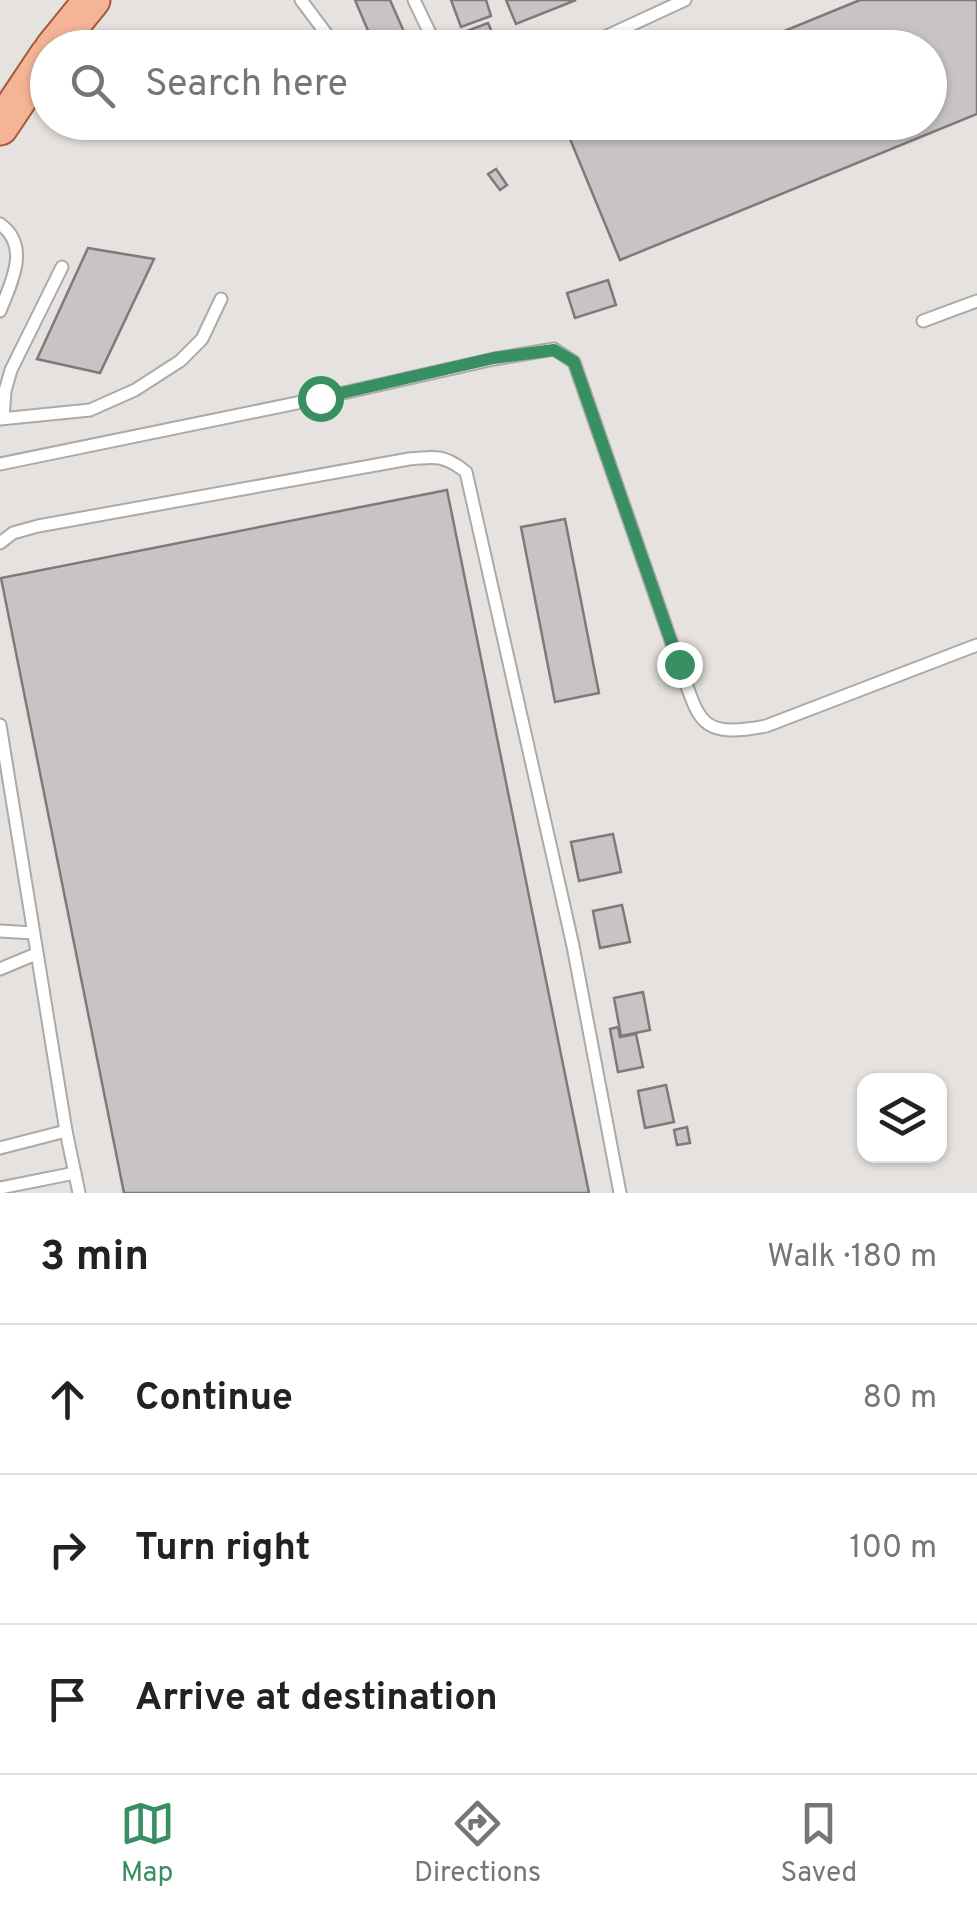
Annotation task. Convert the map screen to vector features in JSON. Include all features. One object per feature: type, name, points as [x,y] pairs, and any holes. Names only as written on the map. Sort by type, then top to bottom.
[{"type":"main road","points":[[68,30],[92,0]]},
{"type":"main road","points":[[0,127],[30,81]]},
{"type":"lane","points":[[301,0],[324,30]]},
{"type":"lane","points":[[414,0],[425,30]]},
{"type":"lane","points":[[620,30],[685,0]]},
{"type":"lane","points":[[0,224],[12,234],[16,270],[0,311]]},
{"type":"lane","points":[[62,267],[11,370],[1,419],[90,410],[135,390],[180,361],[202,339],[220,299]]},
{"type":"lane","points":[[923,321],[977,300]]},
{"type":"lane","points":[[0,464],[494,358],[554,350],[574,362],[694,706],[704,723],[730,730],[766,726],[977,645]]},
{"type":"lane","points":[[0,543],[13,532],[38,526],[409,459],[434,456],[453,461],[466,472],[573,946],[620,1193]]},
{"type":"lane","points":[[0,725],[66,1132],[80,1193]]},
{"type":"lane","points":[[0,931],[33,933]]},
{"type":"lane","points":[[0,968],[36,954]]},
{"type":"lane","points":[[0,1148],[66,1132]]},
{"type":"lane","points":[[0,1188],[76,1173]]},
{"type":"building","points":[[355,0],[390,0],[403,30],[368,30]]},
{"type":"building","points":[[451,0],[486,0],[491,16],[461,27]]},
{"type":"building","points":[[506,0],[576,0],[516,24]]},
{"type":"building","points":[[860,0],[977,0],[977,114],[947,126],[947,30],[787,30]]},
{"type":"building","points":[[488,23],[491,30],[470,30]]},
{"type":"building","points":[[570,140],[913,140],[620,260]]},
{"type":"building","points":[[496,169],[507,185],[500,190],[488,174]]},
{"type":"building","points":[[88,248],[154,259],[100,373],[37,359]]},
{"type":"building","points":[[608,280],[616,305],[575,318],[567,293]]},
{"type":"building","points":[[447,490],[589,1193],[124,1193],[1,578]]},
{"type":"building","points":[[565,519],[599,693],[555,702],[521,527]]},
{"type":"building","points":[[613,834],[621,872],[579,881],[571,842]]},
{"type":"building","points":[[622,905],[630,942],[600,948],[593,911]]},
{"type":"building","points":[[643,992],[650,1030],[621,1036],[614,998]]},
{"type":"building","points":[[618,1027],[620,1037],[636,1034],[643,1067],[618,1072],[610,1029]]},
{"type":"building","points":[[666,1085],[674,1122],[645,1128],[638,1091]]},
{"type":"building","points":[[687,1127],[690,1143],[677,1145],[674,1130]]},
{"type":"route","points":[[320,398],[494,358],[554,350],[574,362],[679,664]]}]
